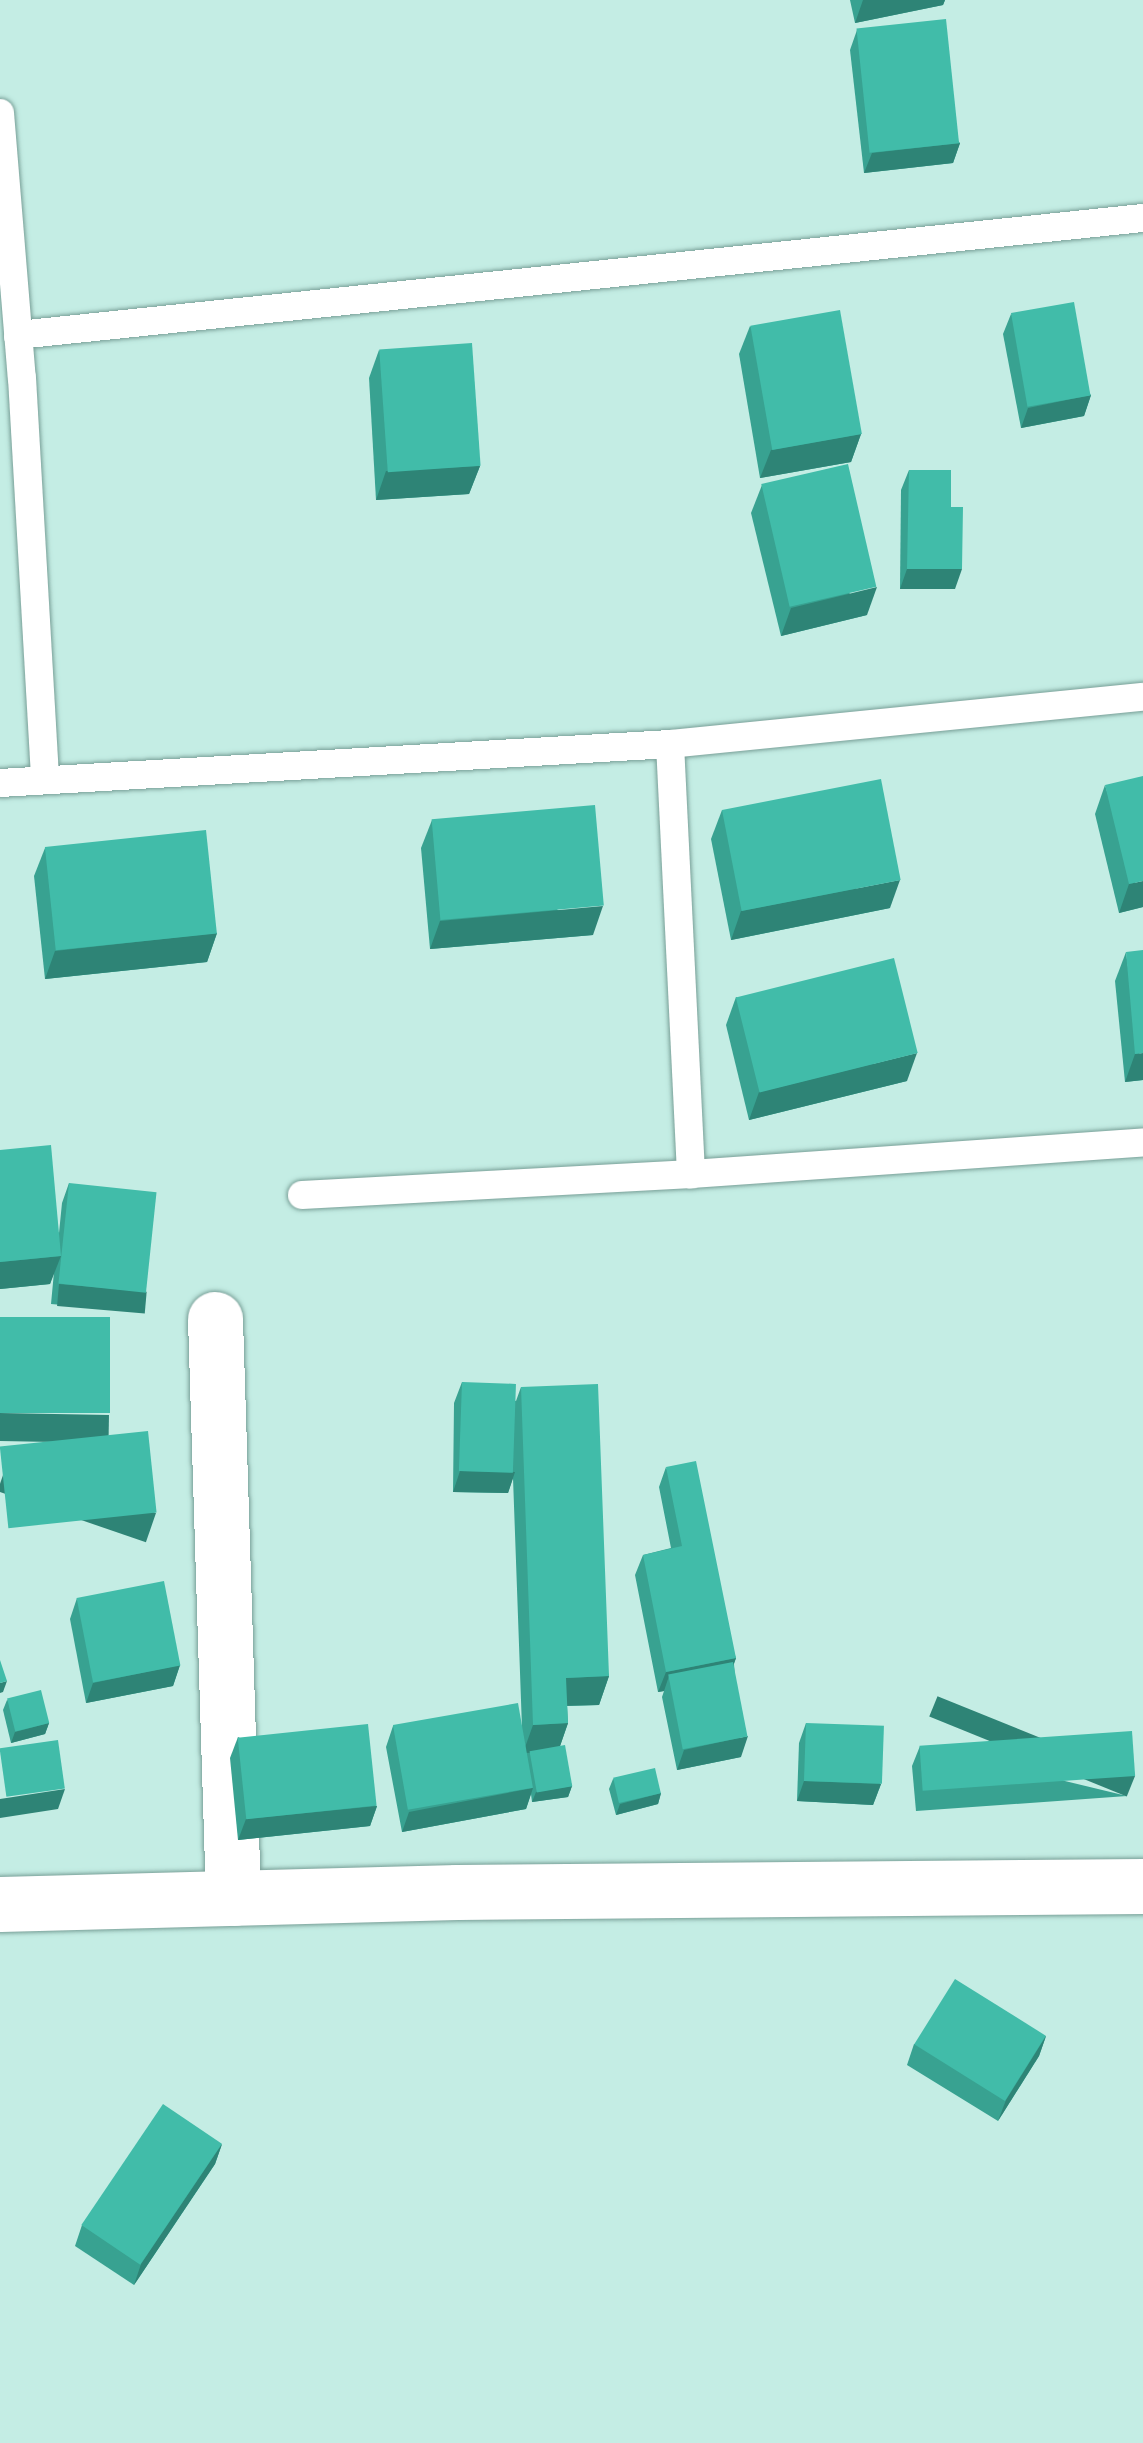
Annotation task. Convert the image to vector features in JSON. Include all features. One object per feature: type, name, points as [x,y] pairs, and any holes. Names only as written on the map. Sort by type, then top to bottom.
[{"type":"street","points":[[216,1318],[233,1898]]},
{"type":"street","points":[[0,1904],[457,1892],[1143,1886]]},
{"type":"lane","points":[[0,113],[45,779]]},
{"type":"lane","points":[[18,335],[1143,218]]},
{"type":"lane","points":[[0,783],[670,744],[1143,697]]},
{"type":"lane","points":[[670,744],[691,1174]]},
{"type":"lane","points":[[302,1196],[1143,1142]]},
{"type":"building","points":[[946,19],[959,143],[870,153],[856,28]]},
{"type":"building","points":[[1074,302],[1090,396],[1027,407],[1011,313]]},
{"type":"building","points":[[840,310],[862,434],[772,450],[750,326]]},
{"type":"building","points":[[472,343],[481,466],[388,472],[379,349]]},
{"type":"building","points":[[848,464],[876,587],[790,607],[761,484]]},
{"type":"building","points":[[909,470],[951,470],[951,507],[963,507],[962,569],[907,569]]},
{"type":"building","points":[[1143,776],[1143,881],[1129,884],[1105,785]]},
{"type":"building","points":[[881,779],[901,880],[742,911],[722,810]]},
{"type":"building","points":[[595,805],[604,906],[440,920],[432,819]]},
{"type":"building","points":[[206,830],[217,933],[56,950],[45,847]]},
{"type":"building","points":[[1143,950],[1143,1053],[1135,1054],[1126,952]]},
{"type":"building","points":[[894,958],[918,1053],[760,1093],[736,997]]},
{"type":"building","points":[[51,1145],[61,1256],[0,1262],[0,1150]]},
{"type":"building","points":[[69,1183],[157,1192],[146,1293],[58,1283]]},
{"type":"building","points":[[0,1317],[110,1317],[110,1413],[0,1413]]},
{"type":"building","points":[[462,1382],[516,1384],[513,1473],[459,1471]]},
{"type":"building","points":[[598,1384],[609,1676],[566,1678],[568,1723],[533,1725],[521,1387]]},
{"type":"building","points":[[148,1431],[157,1513],[8,1528],[0,1447]]},
{"type":"building","points":[[696,1461],[736,1658],[666,1672],[643,1555],[682,1546],[666,1467]]},
{"type":"building","points":[[164,1581],[180,1665],[93,1682],[77,1598]]},
{"type":"building","points":[[0,1660],[7,1681],[0,1683]]},
{"type":"building","points":[[733,1662],[748,1737],[683,1749],[668,1675]]},
{"type":"building","points":[[41,1690],[49,1723],[15,1731],[7,1698]]},
{"type":"building","points":[[518,1703],[533,1788],[408,1810],[393,1725]]},
{"type":"building","points":[[806,1723],[884,1726],[882,1784],[804,1781]]},
{"type":"building","points":[[368,1724],[377,1806],[246,1819],[238,1738]]},
{"type":"building","points":[[1132,1731],[1135,1776],[923,1791],[920,1746]]},
{"type":"building","points":[[58,1740],[65,1789],[6,1797],[0,1748]]},
{"type":"building","points":[[565,1745],[572,1786],[537,1793],[530,1751]]},
{"type":"building","points":[[655,1768],[661,1793],[619,1803],[613,1778]]},
{"type":"building","points":[[955,1979],[1046,2036],[1005,2101],[914,2044]]},
{"type":"building","points":[[163,2104],[222,2144],[140,2265],[81,2225]]}]
